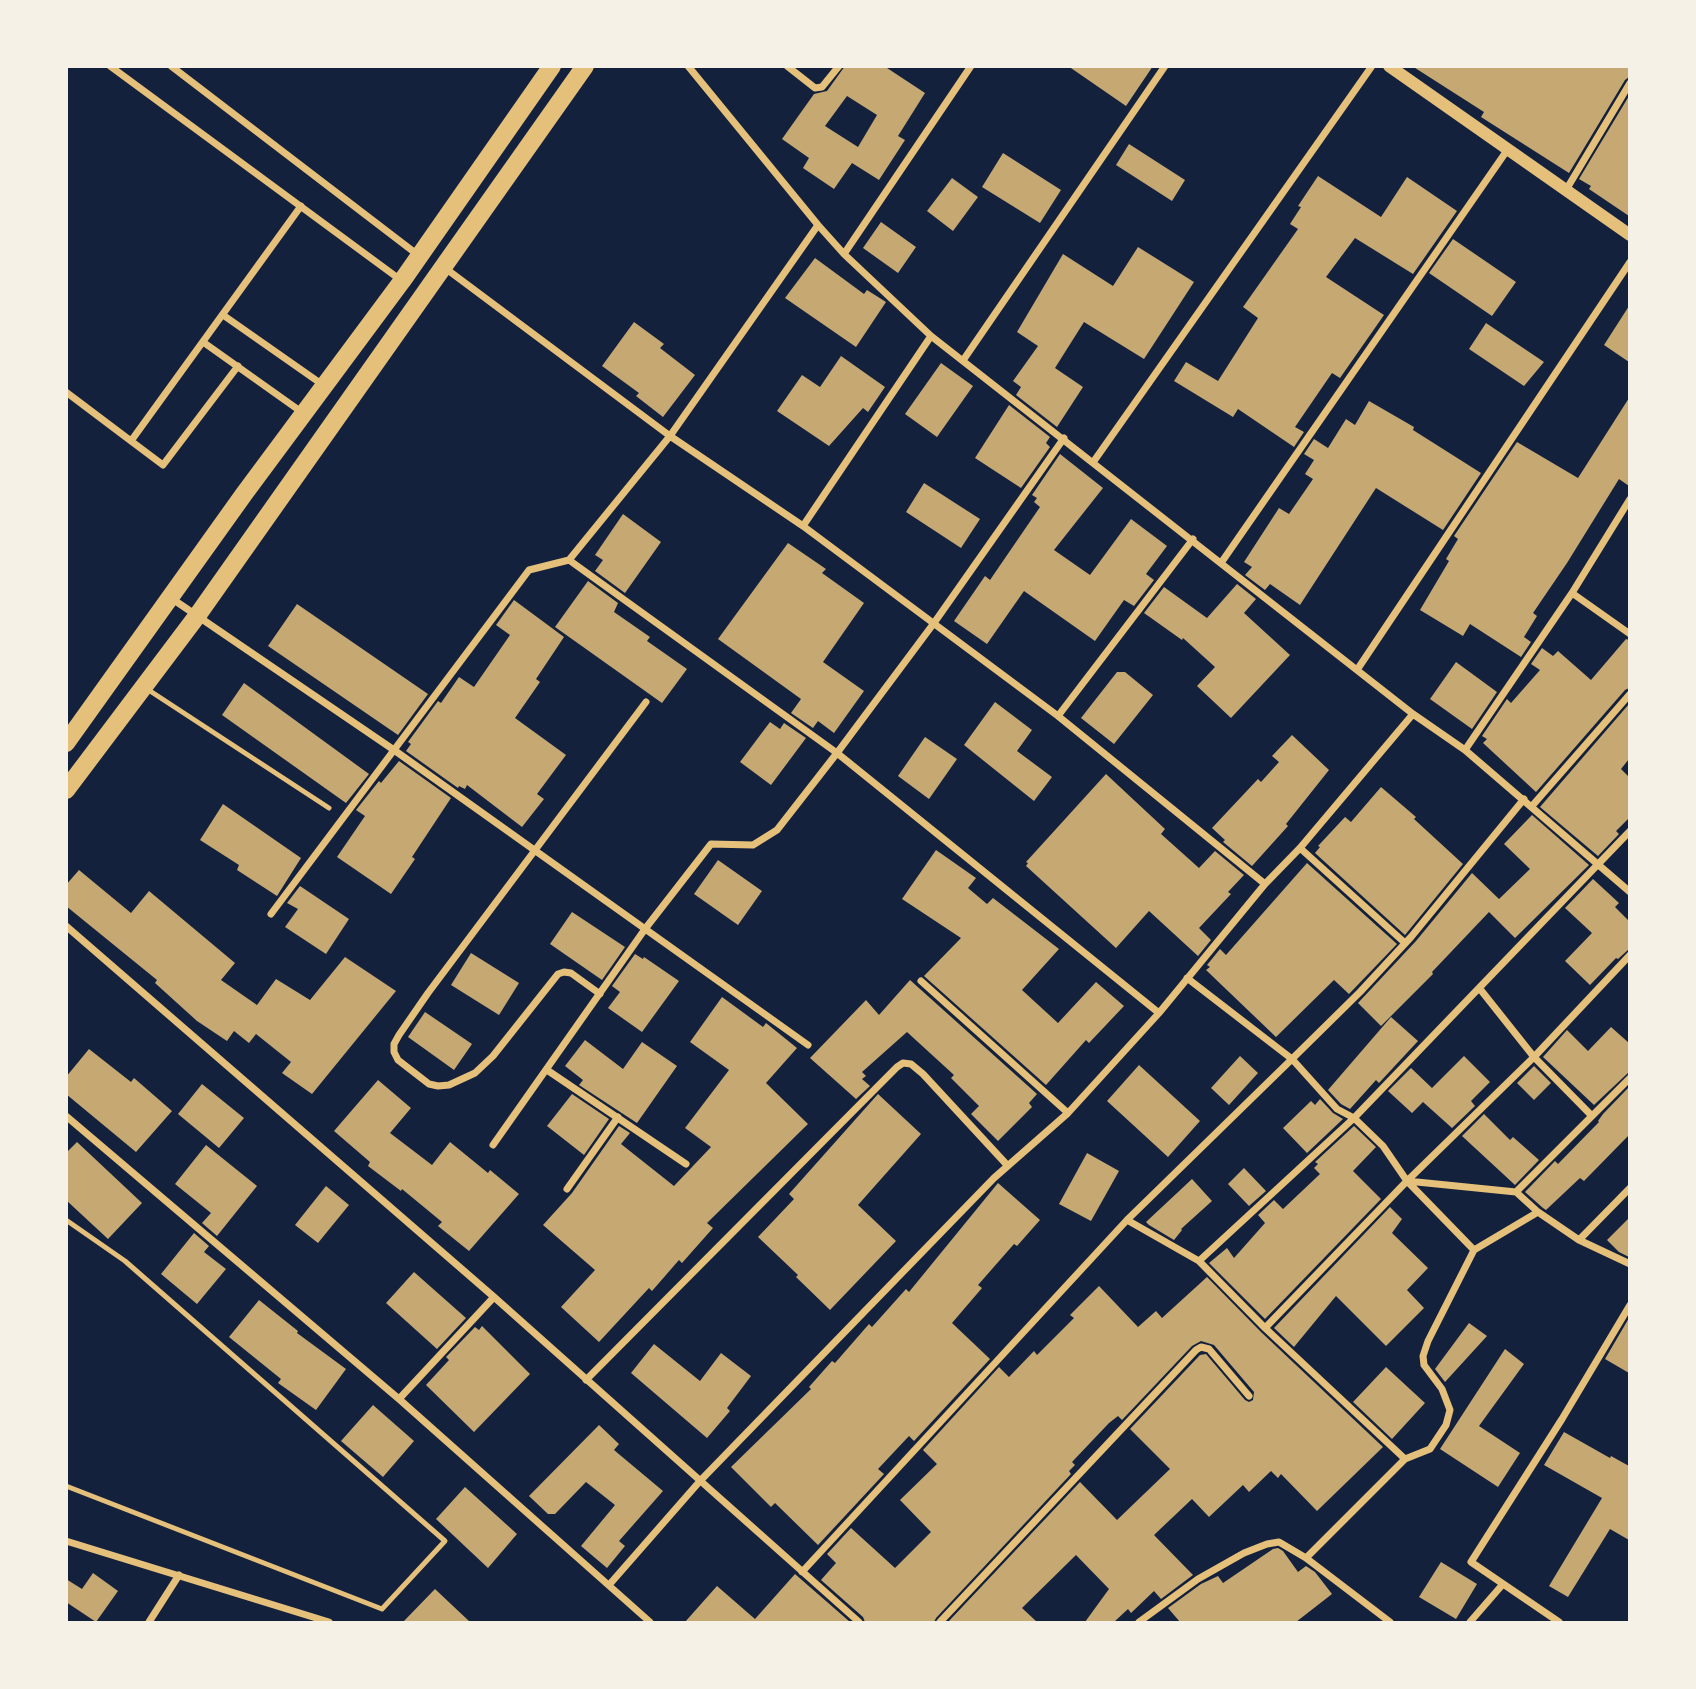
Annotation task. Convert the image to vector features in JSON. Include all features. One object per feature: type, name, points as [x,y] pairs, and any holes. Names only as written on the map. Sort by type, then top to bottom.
[{"type":"main road","points":[[67,740],[402,281],[552,66]]},
{"type":"main road","points":[[66,790],[197,616],[585,66]]},
{"type":"street","points":[[110,66],[402,281]]},
{"type":"street","points":[[171,66],[419,257]]},
{"type":"street","points":[[688,66],[844,254],[931,335],[1413,714],[1465,750],[1629,892]]},
{"type":"street","points":[[787,66],[814,88],[822,87],[839,66]]},
{"type":"street","points":[[844,254],[971,66]]},
{"type":"street","points":[[964,359],[1166,66]]},
{"type":"street","points":[[1094,461],[1372,66]]},
{"type":"street","points":[[1389,66],[1629,235]]},
{"type":"street","points":[[1566,190],[1629,83]]},
{"type":"street","points":[[1221,563],[1508,149]]},
{"type":"street","points":[[131,441],[301,206]]},
{"type":"street","points":[[271,914],[529,570],[569,560],[670,436],[818,225]]},
{"type":"street","points":[[1357,670],[1629,262]]},
{"type":"street","points":[[445,268],[670,436],[803,526],[1058,716],[1265,884]]},
{"type":"street","points":[[223,314],[324,386]]},
{"type":"street","points":[[803,526],[931,335]]},
{"type":"street","points":[[203,342],[303,414]]},
{"type":"street","points":[[66,392],[163,465],[238,366]]},
{"type":"street","points":[[493,1145],[645,929],[711,844],[754,845],[777,830],[934,623],[1064,438]]},
{"type":"street","points":[[1465,750],[1572,593],[1629,499]]},
{"type":"street","points":[[1058,716],[1193,539]]},
{"type":"street","points":[[569,560],[838,753],[1159,1013]]},
{"type":"street","points":[[1572,593],[1629,634]]},
{"type":"street","points":[[171,597],[394,750],[808,1045]]},
{"type":"street","points":[[1532,806],[1629,695]]},
{"type":"street","points":[[600,994],[571,973],[558,974],[493,1056],[475,1073],[459,1082],[438,1086],[429,1083],[398,1060],[394,1052],[394,1044],[399,1035],[533,849],[646,702]]},
{"type":"street","points":[[609,1585],[700,1481],[1008,1166],[1068,1114],[1159,1013],[1265,884],[1300,848],[1413,714]]},
{"type":"street","points":[[802,1572],[1127,1220],[1360,992],[1405,943],[1524,799]]},
{"type":"street","points":[[1199,1261],[1354,1118],[1629,831]]},
{"type":"street","points":[[1300,848],[1405,943]]},
{"type":"street","points":[[66,926],[494,1297],[859,1622]]},
{"type":"street","points":[[1265,1328],[1407,1181],[1534,1057],[1629,955]]},
{"type":"street","points":[[1187,978],[1292,1059],[1337,1109],[1354,1118],[1383,1146],[1407,1181],[1474,1250]]},
{"type":"street","points":[[920,981],[1068,1114]]},
{"type":"street","points":[[1480,989],[1534,1057],[1592,1116]]},
{"type":"street","points":[[586,1380],[903,1063],[911,1064],[923,1074],[1008,1166]]},
{"type":"street","points":[[547,1070],[686,1164]]},
{"type":"street","points":[[1516,1192],[1629,1078]]},
{"type":"street","points":[[66,1116],[399,1399],[650,1622]]},
{"type":"street","points":[[567,1189],[618,1117]]},
{"type":"street","points":[[1407,1181],[1516,1192],[1538,1212],[1579,1240],[1629,1264]]},
{"type":"street","points":[[1579,1240],[1629,1188]]},
{"type":"street","points":[[1306,1558],[1405,1459],[1430,1448],[1446,1425],[1450,1409],[1442,1389],[1423,1365],[1428,1341],[1474,1250],[1538,1212]]},
{"type":"street","points":[[1127,1220],[1199,1261],[1265,1328],[1405,1459]]},
{"type":"street","points":[[399,1399],[494,1297]]},
{"type":"street","points":[[1559,1622],[1471,1562],[1562,1419],[1629,1305]]},
{"type":"street","points":[[940,1622],[1196,1350],[1201,1347],[1209,1349],[1249,1396]]},
{"type":"street","points":[[66,1541],[329,1622]]},
{"type":"street","points":[[1139,1622],[1198,1579],[1244,1553],[1279,1542],[1306,1558],[1390,1622]]},
{"type":"street","points":[[149,1622],[179,1575]]},
{"type":"street","points":[[1470,1622],[1503,1584]]},
{"type":"lane","points":[[144,687],[329,808]]},
{"type":"lane","points":[[66,1220],[125,1261],[444,1541],[382,1609],[66,1486]]},
{"type":"building","points":[[845,66],[884,66],[925,93],[898,136],[905,140],[879,180],[852,163],[834,189],[803,168],[809,158],[782,139],[814,94],[827,91]],"holes":[[[847,96],[877,115],[858,147],[825,126]]]},
{"type":"building","points":[[1068,66],[1153,66],[1126,106]]},
{"type":"building","points":[[1412,66],[1629,66],[1629,77],[1569,173],[1481,117],[1484,112]]},
{"type":"building","points":[[1629,96],[1629,216],[1579,179]]},
{"type":"building","points":[[1129,144],[1185,180],[1172,201],[1116,165]]},
{"type":"building","points":[[1003,153],[1061,190],[1040,223],[982,187]]},
{"type":"building","points":[[1318,176],[1381,217],[1407,177],[1457,211],[1413,274],[1355,238],[1326,277],[1384,315],[1340,378],[1332,373],[1295,427],[1304,432],[1294,447],[1238,409],[1233,417],[1174,381],[1186,362],[1218,381],[1258,318],[1243,307],[1298,229],[1290,224],[1301,207],[1298,206]]},
{"type":"building","points":[[952,178],[978,197],[953,231],[927,211]]},
{"type":"building","points":[[881,222],[916,247],[898,273],[863,248]]},
{"type":"building","points":[[1453,239],[1516,282],[1492,316],[1429,273]]},
{"type":"building","points":[[1138,247],[1194,282],[1144,359],[1084,322],[1055,368],[1083,387],[1057,427],[1016,395],[1021,387],[1013,381],[1038,346],[1017,332],[1063,254],[1113,286]]},
{"type":"building","points":[[815,258],[864,294],[867,290],[886,302],[856,347],[785,298]]},
{"type":"building","points":[[1629,306],[1629,362],[1604,345]]},
{"type":"building","points":[[634,322],[664,344],[660,348],[695,375],[663,417],[636,396],[639,393],[602,366]]},
{"type":"building","points":[[1486,323],[1544,362],[1524,386],[1469,349]]},
{"type":"building","points":[[841,356],[885,387],[868,412],[863,408],[829,446],[777,411],[802,375],[820,387]]},
{"type":"building","points":[[941,363],[973,386],[937,437],[905,414]]},
{"type":"building","points":[[1629,398],[1629,486],[1619,479],[1533,613],[1537,616],[1524,637],[1531,642],[1521,657],[1470,624],[1463,636],[1420,610],[1449,561],[1446,559],[1458,539],[1454,536],[1517,442],[1578,478]]},
{"type":"building","points":[[1369,401],[1414,427],[1413,430],[1481,473],[1443,530],[1376,488],[1300,605],[1270,584],[1265,590],[1245,575],[1252,567],[1244,562],[1279,508],[1289,514],[1313,479],[1305,474],[1314,460],[1304,454],[1314,439],[1328,448],[1346,419],[1355,425]]},
{"type":"building","points":[[1009,405],[1050,437],[1046,443],[1050,447],[1021,488],[975,458]]},
{"type":"building","points":[[1060,454],[1103,488],[1054,550],[1090,575],[1131,519],[1167,546],[1146,574],[1154,580],[1134,606],[1124,600],[1095,641],[1024,591],[987,644],[954,621],[985,576],[990,580],[1040,507],[1034,502],[1037,498],[1032,495]]},
{"type":"building","points":[[924,483],[980,519],[961,548],[906,512]]},
{"type":"building","points":[[623,514],[661,542],[625,593],[595,571],[603,560],[595,555]]},
{"type":"building","points":[[788,543],[826,569],[822,573],[864,603],[823,662],[864,691],[834,733],[818,721],[813,728],[791,713],[801,699],[718,639]]},
{"type":"building","points":[[588,581],[618,603],[614,612],[650,637],[647,641],[687,669],[662,703],[555,627]]},
{"type":"building","points":[[1237,584],[1256,599],[1244,613],[1290,655],[1231,718],[1197,686],[1215,667],[1183,638],[1182,640],[1144,613],[1164,587],[1207,618]]},
{"type":"building","points":[[514,600],[564,637],[536,679],[540,682],[515,718],[566,755],[537,794],[544,799],[522,827],[467,785],[465,789],[459,786],[458,788],[406,751],[411,744],[408,742],[459,677],[474,687],[510,635],[496,625]]},
{"type":"building","points":[[297,604],[428,694],[398,735],[268,646]]},
{"type":"building","points":[[1626,639],[1629,640],[1629,688],[1536,792],[1483,743],[1487,739],[1482,736],[1507,699],[1511,703],[1540,670],[1531,664],[1542,648],[1553,656],[1558,651],[1591,680]]},
{"type":"building","points":[[1456,662],[1497,692],[1472,729],[1430,699]]},
{"type":"building","points":[[1117,672],[1125,672],[1153,695],[1114,744],[1081,718]]},
{"type":"building","points":[[244,683],[369,774],[346,803],[222,715]]},
{"type":"building","points":[[995,702],[1032,730],[1017,751],[1052,777],[1034,801],[964,745]]},
{"type":"building","points":[[1629,704],[1629,759],[1621,769],[1629,777],[1629,818],[1616,831],[1619,834],[1598,856],[1540,807]]},
{"type":"building","points":[[770,722],[780,729],[784,723],[806,738],[771,785],[740,762]]},
{"type":"building","points":[[1292,735],[1329,770],[1286,824],[1288,826],[1252,866],[1223,842],[1225,840],[1212,828],[1258,779],[1261,782],[1279,762],[1272,756]]},
{"type":"building","points":[[925,737],[957,759],[929,799],[898,776]]},
{"type":"building","points":[[399,761],[451,798],[391,894],[337,857],[365,816],[356,810]]},
{"type":"building","points":[[1106,774],[1165,829],[1161,834],[1199,868],[1215,851],[1244,875],[1228,892],[1231,894],[1199,928],[1211,940],[1198,956],[1149,911],[1116,948],[1026,866],[1026,862]]},
{"type":"building","points":[[1381,787],[1463,864],[1405,935],[1315,853],[1320,847],[1318,846],[1345,817],[1351,822]]},
{"type":"building","points":[[223,804],[301,858],[277,896],[237,870],[239,865],[200,840]]},
{"type":"building","points":[[1532,815],[1589,865],[1515,938],[1489,912],[1381,1026],[1358,1003],[1416,941],[1472,873],[1499,899],[1530,869],[1504,844]]},
{"type":"building","points":[[936,850],[976,878],[968,888],[987,904],[993,898],[1059,949],[1022,990],[1058,1023],[1096,982],[1124,1006],[1089,1043],[1086,1040],[1046,1085],[924,976],[961,938],[902,899]]},
{"type":"building","points":[[718,860],[762,891],[738,925],[694,894]]},
{"type":"building","points":[[1307,863],[1397,944],[1349,994],[1334,980],[1276,1037],[1206,970],[1220,949],[1226,955]]},
{"type":"building","points":[[79,870],[131,913],[149,891],[235,963],[221,980],[257,1005],[276,979],[310,1000],[345,957],[396,991],[312,1094],[282,1073],[291,1062],[256,1034],[249,1043],[234,1031],[227,1041],[197,1021],[155,983],[157,980],[66,906],[66,885]]},
{"type":"building","points":[[1593,879],[1619,903],[1615,907],[1629,921],[1629,949],[1616,958],[1590,985],[1565,961],[1592,933],[1565,908]]},
{"type":"building","points":[[300,886],[349,919],[326,954],[285,927],[298,909],[287,903]]},
{"type":"building","points":[[572,912],[625,947],[602,980],[550,944]]},
{"type":"building","points":[[471,953],[519,983],[499,1015],[451,985]]},
{"type":"building","points":[[635,954],[643,959],[644,957],[679,981],[642,1032],[608,1008],[620,992],[612,986]]},
{"type":"building","points":[[910,980],[1037,1094],[1029,1103],[1032,1107],[998,1141],[971,1114],[979,1106],[951,1078],[954,1075],[907,1032],[862,1072],[866,1076],[862,1079],[870,1086],[856,1099],[810,1058],[866,1000],[879,1015]]},
{"type":"building","points":[[722,997],[763,1027],[766,1023],[797,1048],[766,1083],[808,1124],[707,1223],[713,1228],[682,1263],[679,1260],[652,1291],[649,1288],[599,1342],[561,1307],[595,1270],[543,1225],[572,1193],[619,1126],[630,1133],[621,1144],[674,1186],[711,1147],[685,1128],[729,1070],[690,1042]]},
{"type":"building","points":[[425,1012],[472,1044],[454,1070],[408,1037]]},
{"type":"building","points":[[1391,1017],[1418,1041],[1379,1083],[1376,1080],[1350,1109],[1328,1090]]},
{"type":"building","points":[[1611,1027],[1629,1043],[1629,1072],[1594,1105],[1543,1057],[1567,1030],[1588,1051]]},
{"type":"building","points":[[585,1040],[623,1069],[642,1042],[677,1066],[637,1123],[579,1085],[583,1080],[565,1066]]},
{"type":"building","points":[[89,1049],[131,1082],[134,1078],[172,1111],[136,1152],[66,1094],[66,1077]]},
{"type":"building","points":[[1240,1056],[1258,1073],[1229,1105],[1211,1088]]},
{"type":"building","points":[[1464,1056],[1490,1082],[1471,1101],[1475,1106],[1452,1128],[1423,1102],[1412,1113],[1388,1091],[1411,1068],[1432,1088]]},
{"type":"building","points":[[1139,1065],[1200,1121],[1168,1157],[1107,1101]]},
{"type":"building","points":[[1534,1066],[1551,1083],[1534,1100],[1517,1083]]},
{"type":"building","points":[[378,1080],[411,1108],[390,1133],[432,1165],[450,1142],[519,1194],[469,1251],[438,1226],[442,1222],[402,1189],[401,1191],[368,1166],[370,1162],[334,1131]]},
{"type":"building","points":[[202,1084],[244,1118],[219,1148],[178,1114]]},
{"type":"building","points":[[1629,1087],[1629,1135],[1584,1181],[1580,1178],[1546,1210],[1543,1208],[1525,1192],[1555,1161],[1558,1164]]},
{"type":"building","points":[[572,1094],[609,1119],[584,1155],[547,1126]]},
{"type":"building","points":[[878,1094],[921,1134],[858,1205],[896,1241],[830,1310],[758,1237],[794,1199],[789,1194]]},
{"type":"building","points":[[1320,1099],[1343,1119],[1307,1153],[1283,1128],[1311,1101],[1315,1105]]},
{"type":"building","points":[[1484,1114],[1510,1140],[1513,1137],[1539,1160],[1515,1185],[1462,1136]]},
{"type":"building","points":[[1354,1126],[1376,1147],[1353,1171],[1381,1199],[1265,1319],[1209,1263],[1227,1248],[1234,1258],[1265,1223],[1258,1215],[1274,1200],[1283,1209],[1320,1174],[1314,1168],[1318,1164],[1315,1162]]},
{"type":"building","points":[[77,1142],[142,1203],[108,1239],[66,1200],[66,1153]]},
{"type":"building","points":[[206,1145],[257,1186],[217,1236],[202,1223],[211,1213],[175,1184]]},
{"type":"building","points":[[1087,1153],[1119,1171],[1091,1221],[1059,1204]]},
{"type":"building","points":[[1244,1168],[1266,1191],[1249,1206],[1228,1184]]},
{"type":"building","points":[[1192,1179],[1212,1201],[1181,1229],[1174,1240],[1146,1222]]},
{"type":"building","points":[[998,1183],[1040,1220],[1017,1246],[1014,1244],[978,1285],[982,1288],[952,1323],[990,1359],[914,1441],[909,1436],[878,1469],[884,1474],[818,1545],[775,1503],[771,1507],[731,1467],[811,1389],[809,1387],[832,1361],[835,1363],[869,1324],[872,1327],[906,1289],[909,1292]]},
{"type":"building","points":[[326,1186],[349,1205],[318,1243],[295,1225]]},
{"type":"building","points":[[1390,1207],[1402,1219],[1392,1233],[1428,1268],[1407,1290],[1424,1308],[1386,1346],[1336,1296],[1294,1347],[1274,1328]]},
{"type":"building","points":[[1629,1218],[1629,1257],[1619,1252],[1607,1240]]},
{"type":"building","points":[[194,1233],[209,1246],[204,1252],[226,1269],[197,1304],[161,1274]]},
{"type":"building","points":[[414,1272],[466,1318],[437,1349],[386,1303]]},
{"type":"building","points":[[1207,1277],[1383,1447],[1317,1511],[1281,1474],[1278,1478],[1271,1471],[1249,1492],[1243,1485],[1209,1517],[1192,1499],[1154,1535],[1193,1575],[1161,1599],[1154,1591],[1131,1613],[1128,1609],[1114,1622],[1085,1622],[1109,1589],[1076,1555],[1022,1608],[1037,1622],[948,1622],[1080,1482],[1117,1520],[1170,1469],[1130,1429],[1200,1355],[1206,1354],[1245,1400],[1253,1400],[1254,1392],[1214,1345],[1201,1341],[1192,1346],[1122,1420],[1118,1416],[1109,1423],[1072,1462],[1075,1465],[1069,1471],[1071,1474],[934,1622],[865,1622],[863,1617],[821,1580],[836,1563],[827,1554],[851,1528],[895,1568],[931,1532],[900,1500],[937,1464],[923,1450],[999,1367],[1009,1377],[1034,1351],[1037,1355],[1074,1318],[1070,1315],[1099,1286],[1138,1327],[1156,1311],[1162,1318]]},
{"type":"building","points":[[259,1300],[298,1331],[297,1333],[346,1369],[316,1410],[278,1383],[281,1379],[229,1337]]},
{"type":"building","points":[[1629,1318],[1629,1373],[1605,1359]]},
{"type":"building","points":[[1469,1323],[1487,1336],[1445,1382],[1435,1369]]},
{"type":"building","points":[[482,1326],[530,1374],[474,1432],[426,1385],[449,1360],[446,1357],[475,1327],[479,1330]]},
{"type":"building","points":[[654,1344],[700,1381],[721,1353],[751,1376],[727,1408],[730,1411],[707,1438],[631,1373]]},
{"type":"building","points":[[1505,1349],[1524,1364],[1479,1426],[1520,1453],[1498,1487],[1440,1449]]},
{"type":"building","points":[[1386,1367],[1425,1403],[1392,1439],[1353,1402]]},
{"type":"building","points":[[373,1405],[414,1441],[383,1477],[341,1441]]},
{"type":"building","points":[[599,1425],[619,1444],[614,1450],[663,1491],[619,1541],[625,1546],[607,1568],[581,1546],[615,1505],[586,1482],[555,1514],[548,1514],[529,1496]]},
{"type":"building","points":[[1564,1432],[1629,1466],[1629,1540],[1610,1529],[1568,1597],[1549,1586],[1602,1498],[1544,1465]]},
{"type":"building","points":[[465,1487],[517,1534],[488,1568],[436,1519]]},
{"type":"building","points":[[1278,1548],[1298,1572],[1306,1566],[1315,1572],[1332,1594],[1296,1622],[1180,1622],[1168,1608],[1201,1584],[1218,1576],[1223,1583]]},
{"type":"building","points":[[1441,1562],[1477,1584],[1456,1619],[1419,1597]]},
{"type":"building","points":[[93,1573],[118,1591],[96,1622],[66,1602],[66,1579],[82,1589]]},
{"type":"building","points":[[795,1574],[850,1622],[685,1622],[717,1586],[755,1619]]},
{"type":"building","points":[[435,1589],[470,1622],[403,1622]]}]
